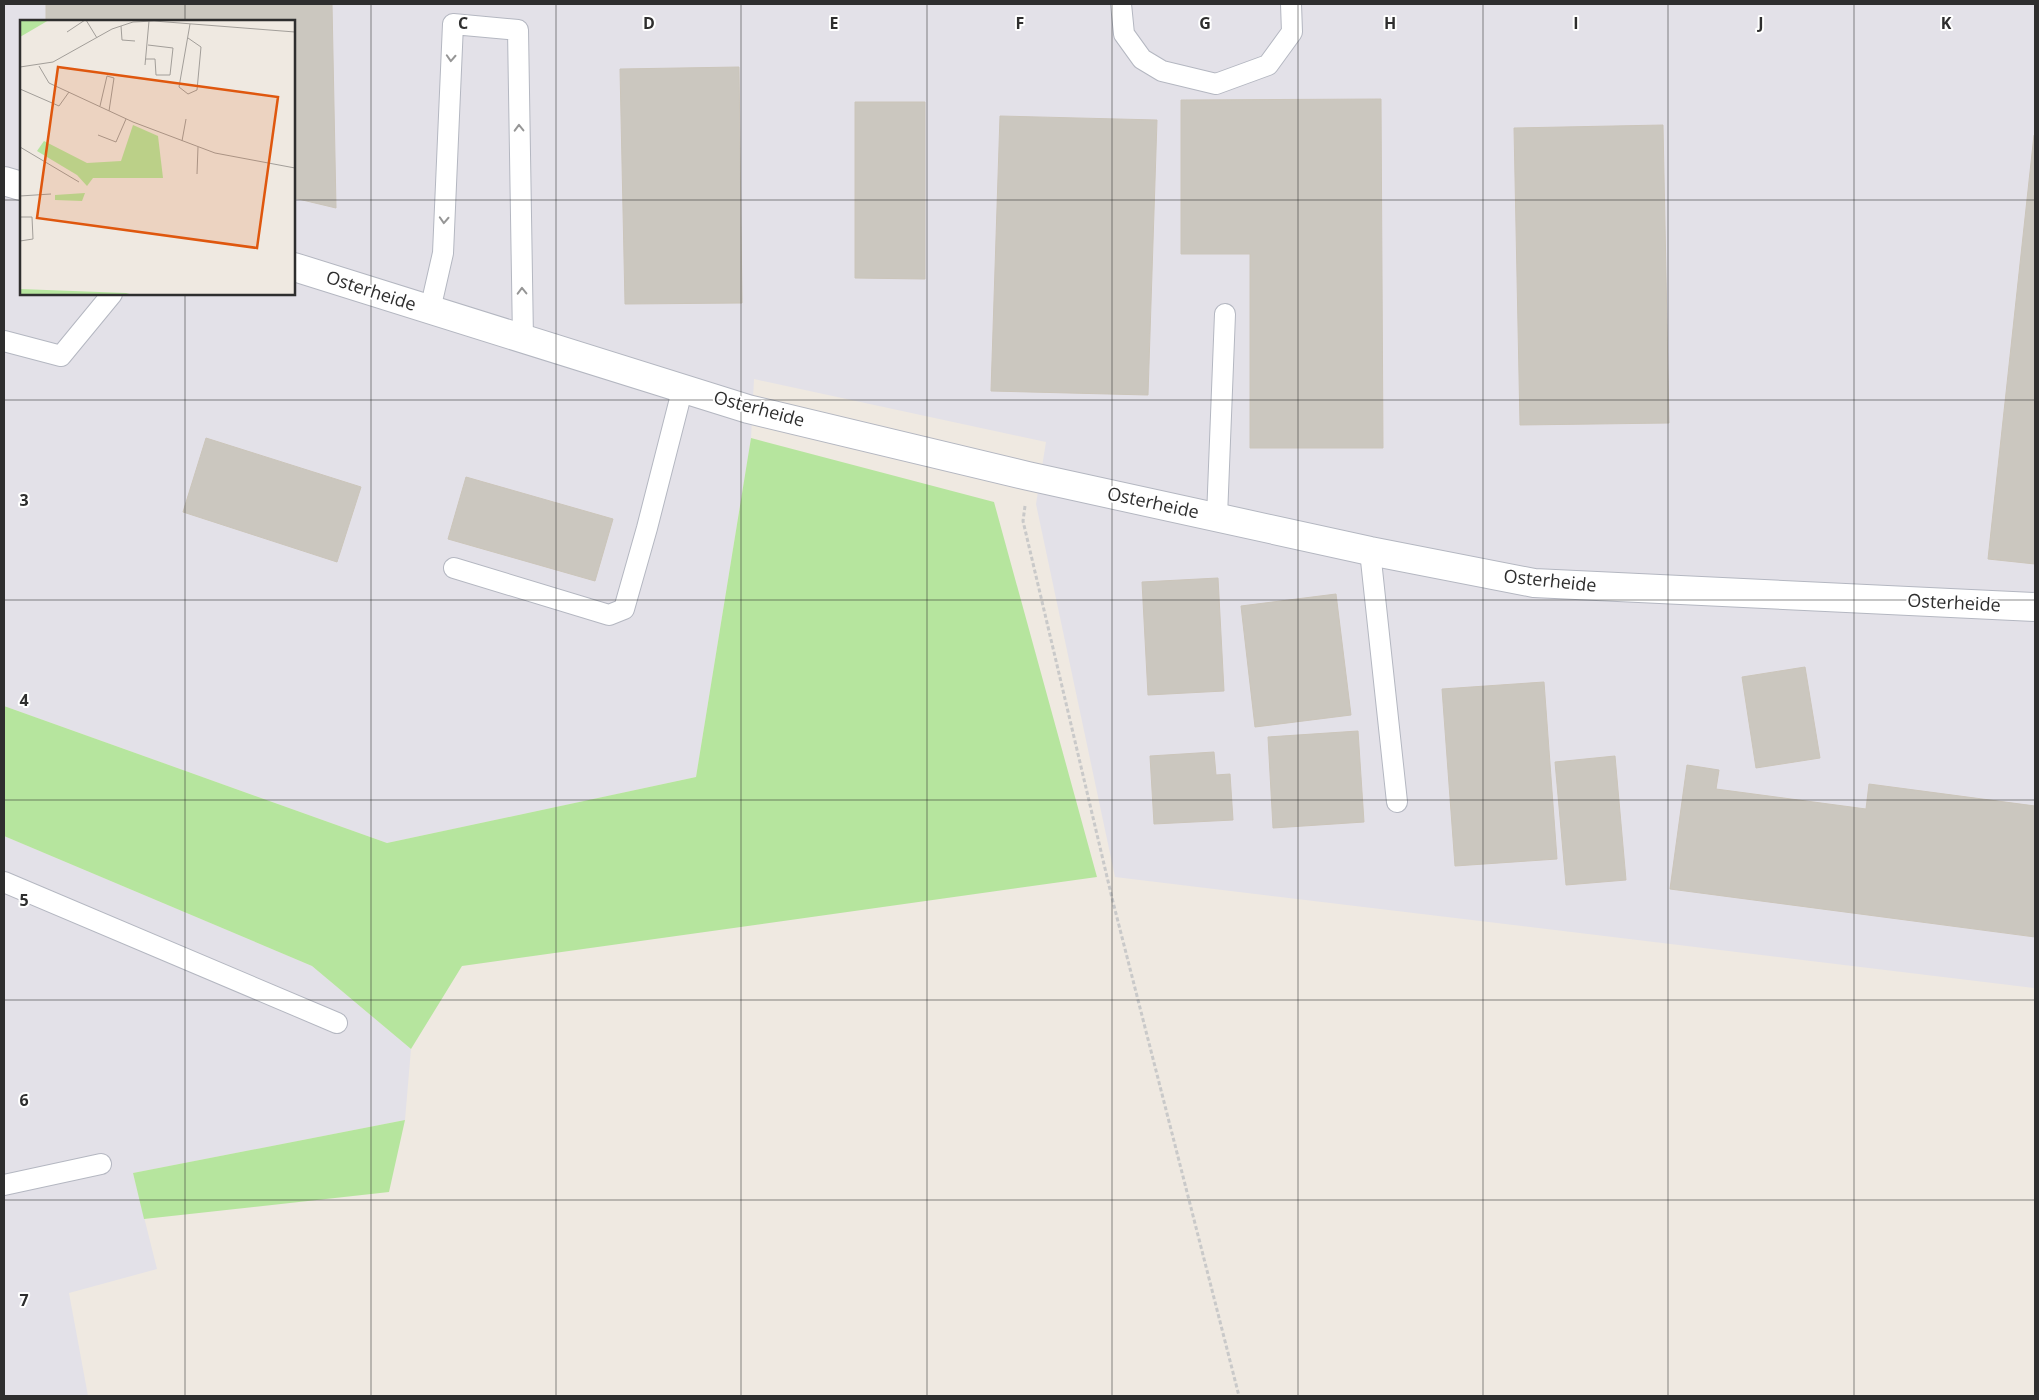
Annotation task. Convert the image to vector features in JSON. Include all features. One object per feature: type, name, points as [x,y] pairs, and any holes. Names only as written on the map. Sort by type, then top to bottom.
[{"type":"street","points":[[4,181],[20,186]]},
{"type":"street","name":"Osterheide","points":[[295,267],[748,408],[1028,476],[1370,551],[1534,583],[2035,607]]},
{"type":"lane","points":[[1121,4],[1124,34],[1142,59],[1162,71],[1216,84],[1268,65],[1292,32],[1291,4]]},
{"type":"lane","points":[[430,310],[442,253],[452,24],[518,30],[523,339]]},
{"type":"lane","points":[[4,340],[61,356],[111,295]]},
{"type":"lane","points":[[1217,517],[1225,314]]},
{"type":"lane","points":[[454,568],[609,615],[624,609],[683,387]]},
{"type":"lane","points":[[1370,551],[1397,802]]},
{"type":"lane","points":[[4,882],[337,1023]]},
{"type":"lane","points":[[4,1185],[101,1164]]},
{"type":"path","points":[[1028,476],[1023,521],[1112,898],[1239,1396]]},
{"type":"shaded area","points":[[4,4],[2035,4],[2035,988],[1115,877],[1036,504],[1046,442],[754,379],[751,438],[696,777],[387,843],[4,706]]},
{"type":"shaded area","points":[[4,836],[312,966],[411,1049],[405,1120],[133,1173],[157,1269],[69,1293],[88,1396],[4,1396]]},
{"type":"green space","points":[[751,438],[994,502],[1097,877],[462,966],[411,1049],[312,966],[4,836],[4,706],[387,843],[696,777]]},
{"type":"green space","points":[[405,1120],[389,1192],[144,1219],[133,1173]]},
{"type":"building","points":[[46,4],[332,4],[336,208],[295,198],[295,20],[46,20]]},
{"type":"building","points":[[739,67],[742,303],[625,304],[620,69]]},
{"type":"building","points":[[1381,99],[1383,448],[1250,448],[1250,254],[1181,254],[1181,100]]},
{"type":"building","points":[[855,102],[925,102],[925,279],[855,278]]},
{"type":"building","points":[[1000,116],[1157,120],[1148,395],[991,391]]},
{"type":"building","points":[[1663,125],[1669,423],[1520,425],[1514,128]]},
{"type":"building","points":[[2035,135],[2035,564],[1988,559]]},
{"type":"building","points":[[206,438],[361,487],[337,562],[183,512]]},
{"type":"building","points":[[466,477],[613,519],[595,581],[448,539]]},
{"type":"building","points":[[1218,578],[1224,691],[1148,695],[1142,582]]},
{"type":"building","points":[[1336,594],[1351,715],[1255,727],[1241,606]]},
{"type":"building","points":[[1805,667],[1820,758],[1756,768],[1742,677]]},
{"type":"building","points":[[1544,682],[1557,859],[1455,866],[1442,689]]},
{"type":"building","points":[[1358,731],[1364,822],[1273,828],[1268,737]]},
{"type":"building","points":[[1214,752],[1216,775],[1230,774],[1233,820],[1154,824],[1150,756]]},
{"type":"building","points":[[1615,756],[1626,880],[1566,885],[1555,762]]},
{"type":"building","points":[[1687,765],[1719,770],[1716,789],[1866,809],[1869,784],[2035,806],[2035,937],[1670,889]]}]
